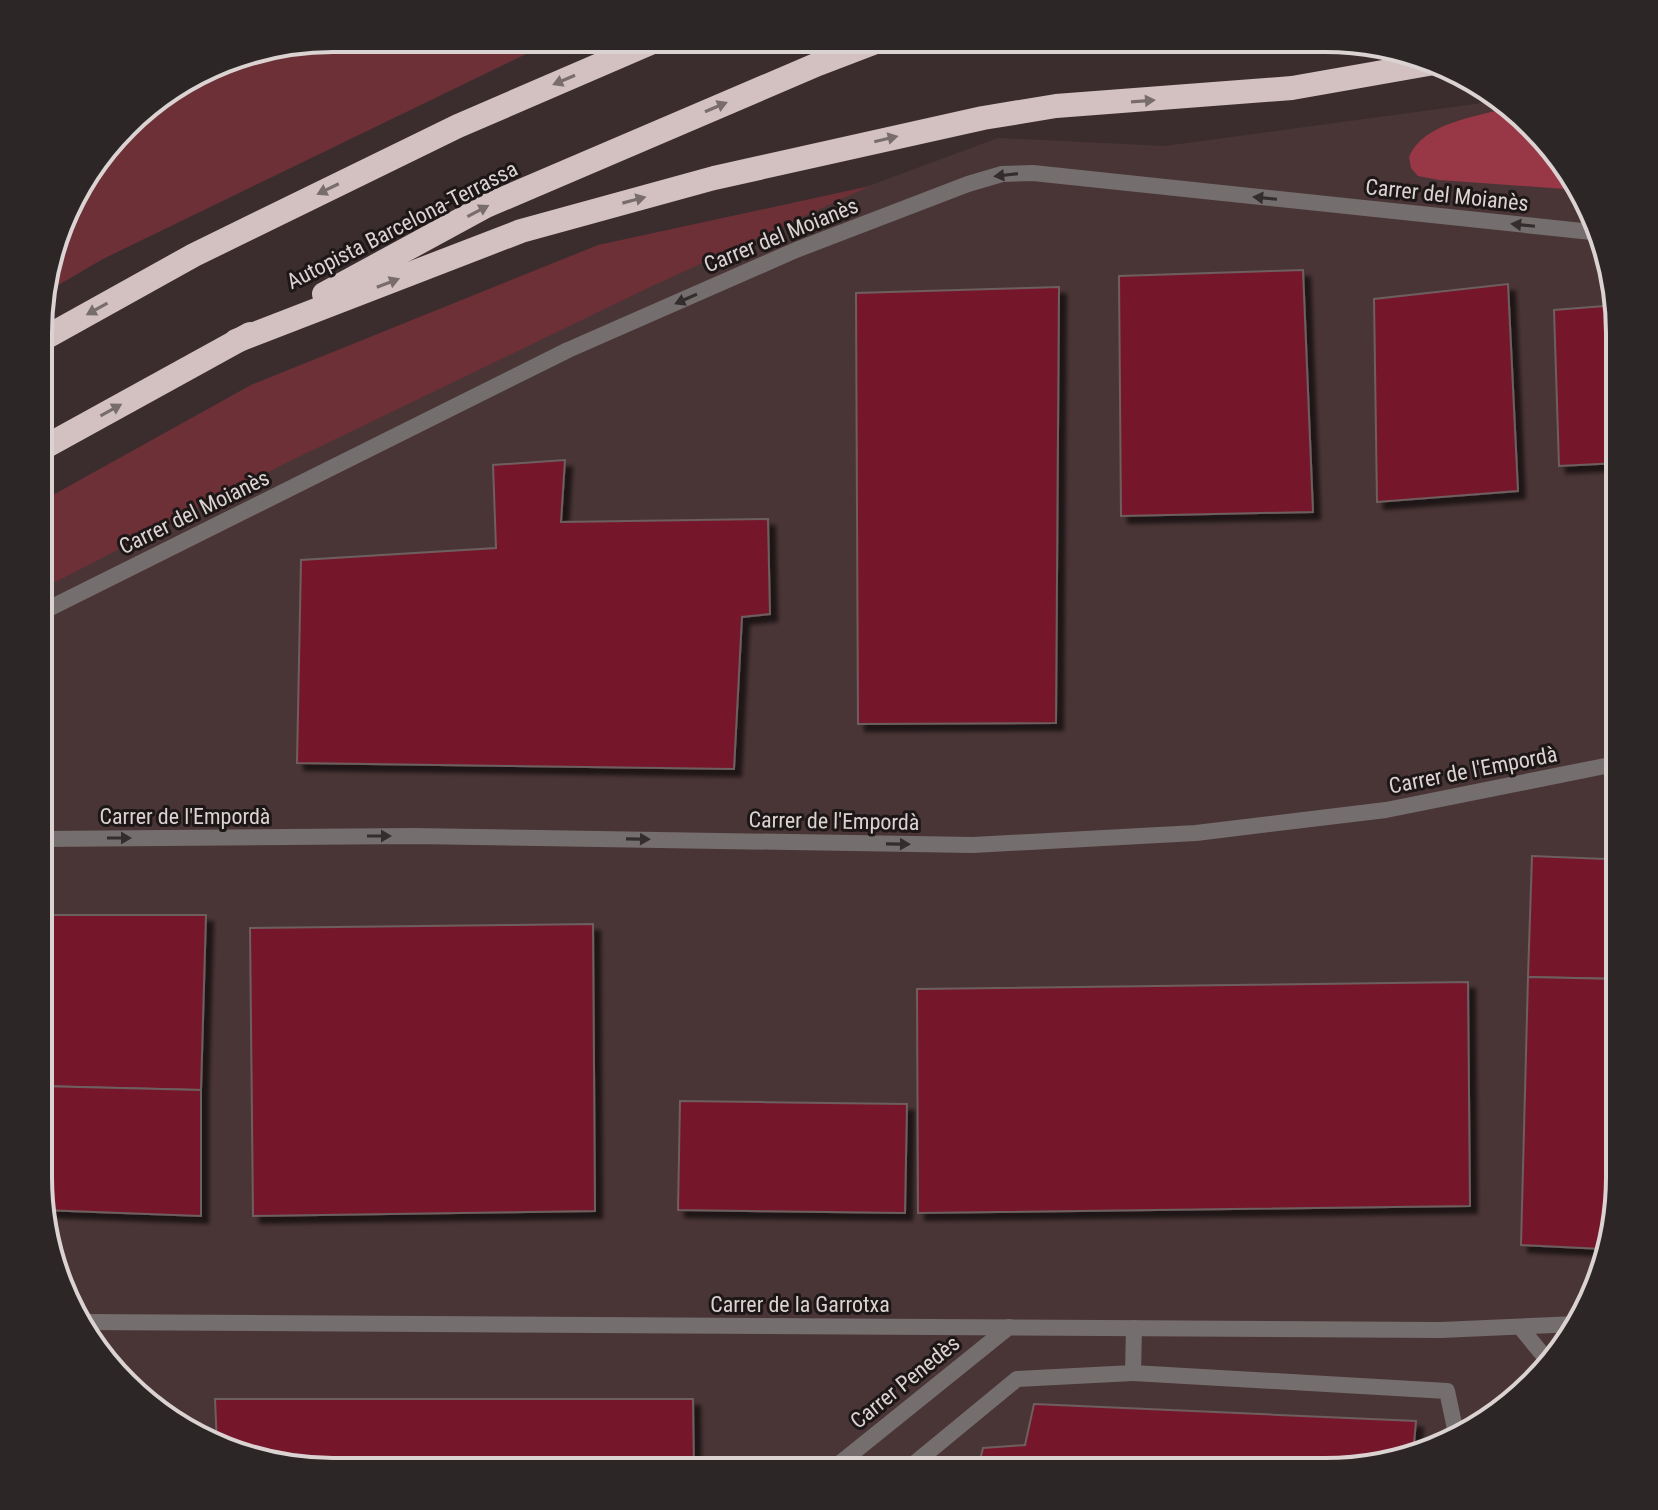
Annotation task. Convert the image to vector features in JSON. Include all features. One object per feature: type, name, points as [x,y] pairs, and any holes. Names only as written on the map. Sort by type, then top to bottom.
[{"type":"highway","points":[[52,334],[194,255],[444,133],[629,52]]},
{"type":"highway","name":"Autopista Barcelona-Terrassa","points":[[52,443],[486,206],[848,53]]},
{"type":"highway","points":[[236,341],[521,231],[714,178],[1012,113],[1056,106],[1292,88],[1414,67]]},
{"type":"street","name":"Carrer del Moianès","points":[[52,607],[568,350],[796,250],[1002,174],[1033,173],[1587,232]]},
{"type":"street","name":"Carrer de l'Empordà","points":[[53,839],[413,836],[973,845],[1196,833],[1370,812],[1606,766]]},
{"type":"street","name":"Carrer de la Garrotxa","points":[[93,1322],[1441,1330],[1564,1325]]},
{"type":"street","name":"Carrer Penedès","points":[[847,1457],[1009,1327]]},
{"type":"street","points":[[1520,1327],[1543,1354]]},
{"type":"street","points":[[1133,1373],[1134,1328]]},
{"type":"street","points":[[922,1457],[1017,1379],[1133,1373],[1447,1391],[1454,1426]]},
{"type":"shaded area","points":[[530,52],[103,259],[56,287],[73,226],[110,162],[134,134],[162,110],[209,81],[243,67],[296,54]]},
{"type":"shaded area","points":[[1486,103],[1524,134],[1548,162],[1577,209],[1591,243],[1601,278],[1605,315],[1606,1177],[1601,1232],[1591,1267],[1577,1301],[1548,1348],[1524,1376],[1496,1400],[1449,1429],[1380,1453],[1343,1457],[333,1458],[278,1453],[243,1443],[209,1429],[162,1400],[134,1376],[99,1333],[73,1284],[54,1214],[52,529],[750,230],[998,138],[1165,146]]},
{"type":"shaded area","points":[[1497,111],[1524,134],[1566,189],[1418,176],[1411,168],[1409,157],[1416,146],[1438,129]]},
{"type":"shaded area","points":[[870,186],[648,288],[282,465],[52,584],[52,495],[251,385],[598,245]]},
{"type":"building","points":[[1303,270],[1313,512],[1121,516],[1119,276]]},
{"type":"building","points":[[1508,284],[1518,491],[1377,502],[1374,299]]},
{"type":"building","points":[[1059,287],[1056,723],[858,724],[856,293]]},
{"type":"building","points":[[1605,306],[1605,464],[1559,466],[1554,310]]},
{"type":"building","points":[[565,460],[561,522],[768,519],[770,614],[742,617],[734,769],[297,763],[301,560],[496,548],[493,465]]},
{"type":"building","points":[[1606,846],[1606,979],[1528,977],[1532,856],[1605,859]]},
{"type":"building","points":[[53,915],[206,915],[201,1090],[53,1086]]},
{"type":"building","points":[[593,924],[595,1211],[253,1216],[250,928]]},
{"type":"building","points":[[1528,977],[1606,979],[1606,1177],[1604,1214],[1596,1249],[1521,1245]]},
{"type":"building","points":[[1468,982],[1470,1206],[918,1213],[917,989]]},
{"type":"building","points":[[53,1086],[201,1090],[201,1216],[54,1210]]},
{"type":"building","points":[[680,1101],[907,1104],[905,1213],[678,1210]]},
{"type":"building","points":[[215,1399],[693,1399],[694,1458],[333,1458],[278,1453],[216,1433]]},
{"type":"building","points":[[1034,1404],[1416,1421],[1414,1443],[1362,1456],[981,1457],[983,1448],[1025,1445]]}]
